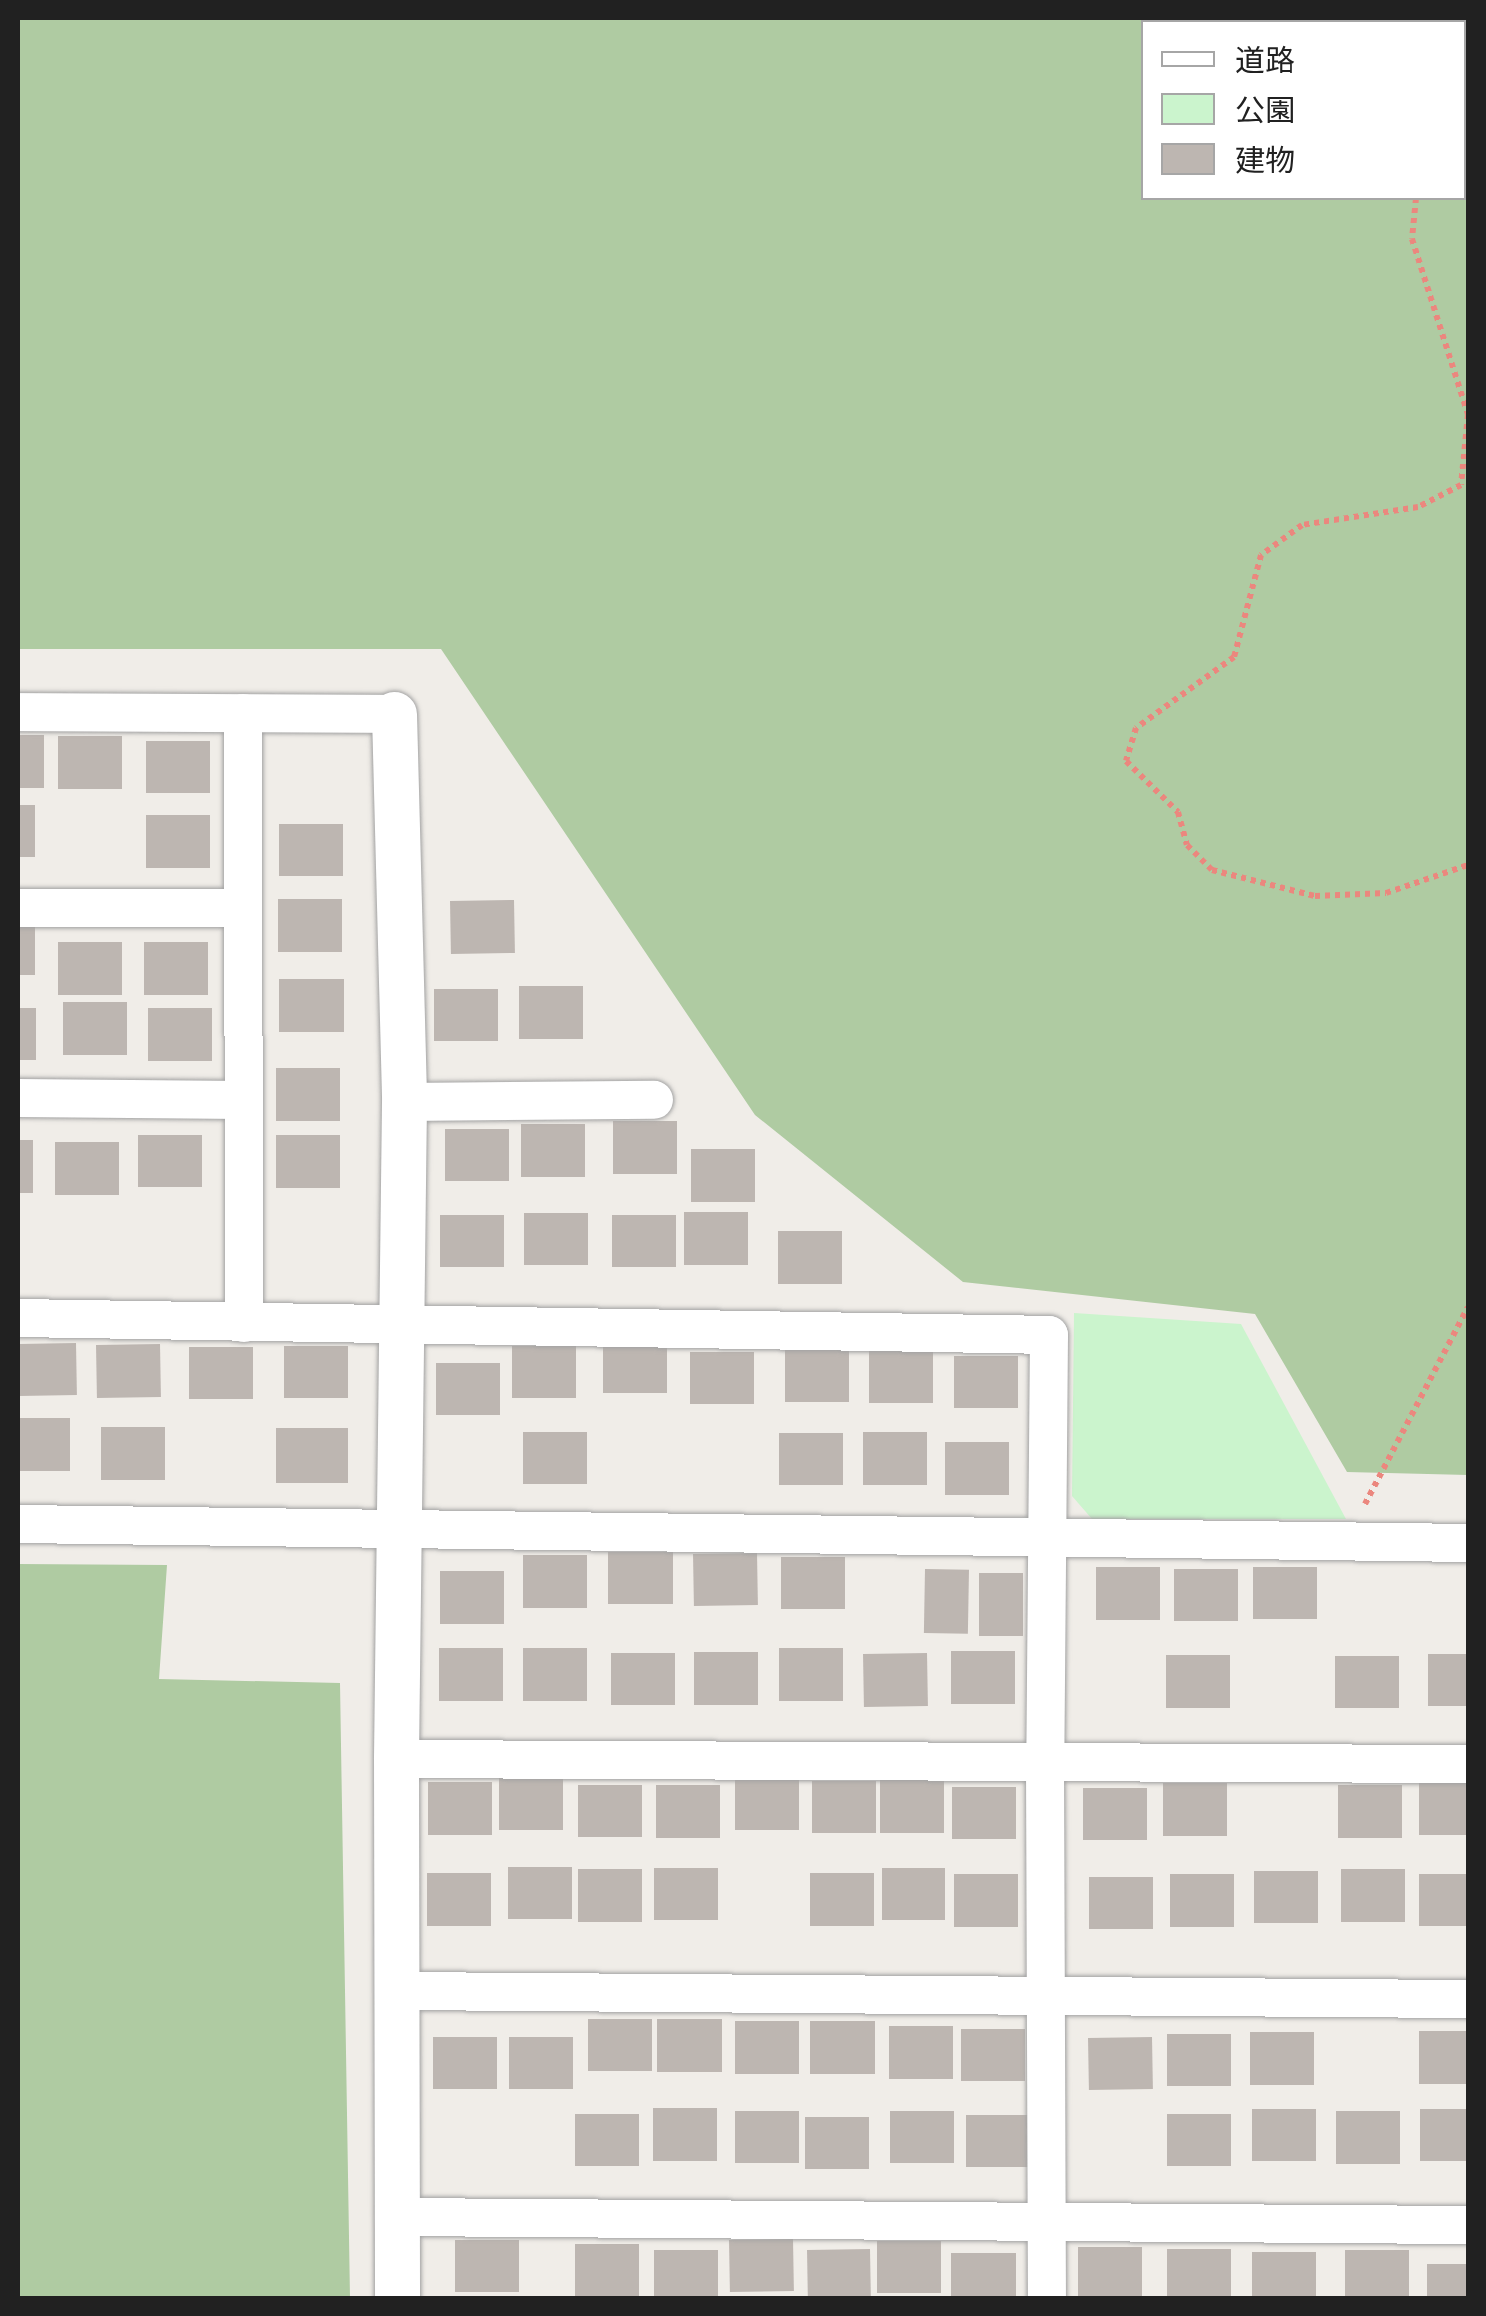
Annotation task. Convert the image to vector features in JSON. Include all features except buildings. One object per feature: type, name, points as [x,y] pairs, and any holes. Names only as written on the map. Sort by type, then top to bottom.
[{"type":"street","points":[[18,712],[394,714],[404,1102],[396,1760],[397,2298]]},
{"type":"street","points":[[243,713],[244,1323]]},
{"type":"street","points":[[18,908],[243,908]]},
{"type":"street","points":[[18,1098],[243,1100]]},
{"type":"street","points":[[404,1102],[654,1100]]},
{"type":"street","points":[[18,1318],[1049,1335],[1045,1764],[1048,2298]]},
{"type":"street","points":[[18,1524],[1468,1542]]},
{"type":"street","points":[[396,1760],[1468,1764]]},
{"type":"street","points":[[398,1991],[1468,1999]]},
{"type":"street","points":[[397,2217],[1468,2225]]},
{"type":"path","points":[[1416,200],[1412,238],[1468,414],[1460,485],[1418,507],[1302,526],[1261,555],[1234,657],[1136,728],[1126,761],[1178,812],[1187,844],[1212,870],[1315,896],[1386,893],[1468,865]]},
{"type":"path","points":[[1346,1541],[1468,1307]]},
{"type":"green space","points":[[18,18],[1468,18],[1468,1475],[1347,1472],[1255,1314],[963,1282],[755,1115],[441,649],[18,649]]},
{"type":"green space","points":[[1074,1313],[1241,1324],[1346,1519],[1092,1519],[1072,1496]]},
{"type":"green space","points":[[18,1564],[167,1565],[159,1679],[340,1683],[350,2298],[18,2298]]}]
